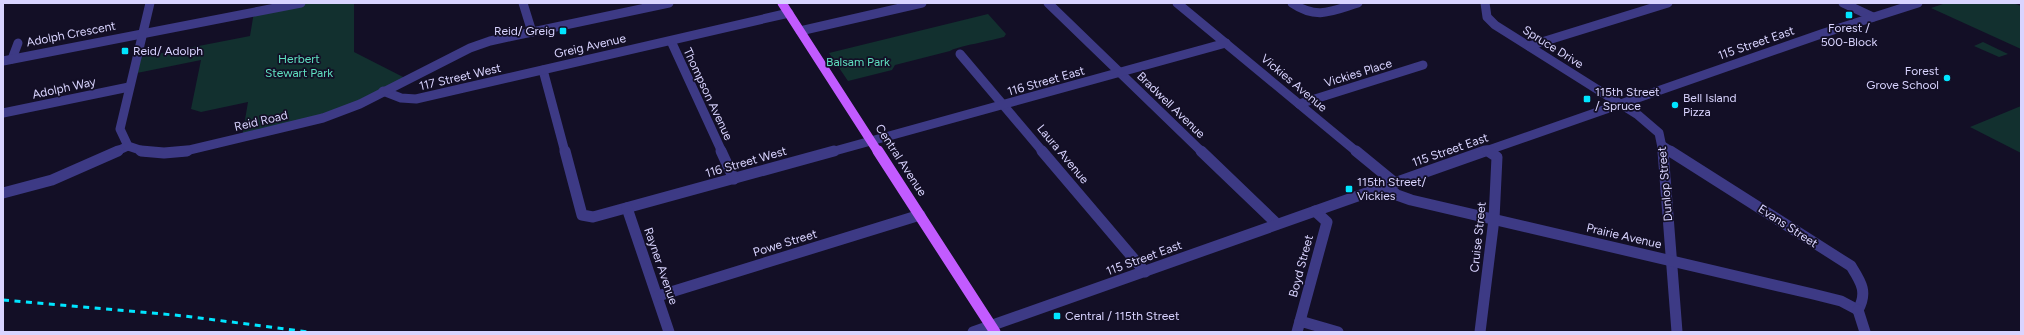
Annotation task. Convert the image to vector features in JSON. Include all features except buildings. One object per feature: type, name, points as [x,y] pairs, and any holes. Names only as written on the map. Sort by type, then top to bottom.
[{"type":"main road","name":"Central Avenue","points":[[782,3],[993,329]]},
{"type":"street","points":[[3,193],[52,180],[128,146],[120,129],[150,3]]},
{"type":"street","name":"Adolph Crescent","points":[[8,60],[301,3]]},
{"type":"street","points":[[524,3],[532,32]]},
{"type":"street","name":"Reid Road","points":[[128,146],[141,151],[154,153],[175,153],[202,148],[323,118],[383,91],[470,48],[490,41],[669,3]]},
{"type":"street","points":[[800,31],[922,3]]},
{"type":"street","name":"Bradwell Avenue","points":[[1048,3],[1277,224]]},
{"type":"street","name":"Vickies Avenue","points":[[1177,3],[1299,104],[1391,184]]},
{"type":"street","points":[[1292,3],[1303,11],[1318,14],[1358,3]]},
{"type":"street","name":"Spruce Drive","points":[[1485,3],[1487,17],[1490,21],[1620,103]]},
{"type":"street","points":[[1529,46],[1668,3]]},
{"type":"street","points":[[1843,3],[1873,17]]},
{"type":"street","name":"115 Street East","points":[[973,332],[993,329],[1277,224],[1620,103],[1918,3]]},
{"type":"street","name":"Greig Avenue","points":[[627,208],[593,217],[582,215],[543,70],[788,14]]},
{"type":"street","name":"Thompson Avenue","points":[[671,41],[734,179]]},
{"type":"street","points":[[8,60],[18,43]]},
{"type":"street","name":"116 Street East","points":[[872,140],[1226,43]]},
{"type":"street","name":"Laura Avenue","points":[[960,54],[1145,272]]},
{"type":"street","name":"Vickies Place","points":[[1299,104],[1423,65]]},
{"type":"street","name":"117 Street West","points":[[383,91],[401,98],[416,100],[543,70]]},
{"type":"street","name":"Adolph Way","points":[[3,113],[129,87]]},
{"type":"street","name":"Dunlop Street","points":[[1620,103],[1638,115],[1659,133],[1663,146],[1677,332]]},
{"type":"street","name":"116 Street West","points":[[627,208],[872,140]]},
{"type":"street","name":"Evans Street","points":[[1663,146],[1851,266],[1862,284],[1864,300],[1858,310]]},
{"type":"street","name":"Cruise Street","points":[[1480,332],[1494,219],[1497,157],[1487,150]]},
{"type":"street","name":"Prairie Avenue","points":[[1391,184],[1397,195],[1411,200],[1837,300],[1858,310]]},
{"type":"street","name":"Rayner Avenue","points":[[627,208],[669,332]]},
{"type":"street","name":"Boyd Street","points":[[1299,326],[1327,222],[1315,211]]},
{"type":"street","name":"Powe Street","points":[[658,296],[920,215]]},
{"type":"street","points":[[1858,310],[1865,332]]},
{"type":"street","points":[[1299,326],[1338,332]]},
{"type":"green space","name":"Herbert Stewart Park","points":[[299,3],[354,3],[354,52],[407,79],[356,105],[242,138],[248,102],[201,112],[191,109],[201,60],[132,74],[137,58],[250,36],[254,12]]},
{"type":"green space","points":[[1946,3],[2013,3],[2021,6],[2021,49],[1931,8]]},
{"type":"green space","name":"Balsam Park","points":[[988,14],[1006,34],[1004,37],[895,65],[892,70],[848,81],[829,53]]},
{"type":"green space","points":[[1983,42],[2008,54],[1999,57],[1974,46]]},
{"type":"green space","points":[[2021,106],[2021,153],[1970,127]]},
{"type":"railway","points":[[3,300],[185,316],[308,332]]},
{"type":"place","name":"Forest / 500-Block","points":[[1849,15]]},
{"type":"place","name":"Reid/ Greig","points":[[563,31]]},
{"type":"place","name":"Reid/ Adolph","points":[[125,51]]},
{"type":"place","name":"Forest Grove School","points":[[1947,78]]},
{"type":"place","name":"115th Street / Spruce","points":[[1587,99]]},
{"type":"place","name":"Bell Island Pizza","points":[[1675,105]]},
{"type":"place","name":"115th Street/ Vickies","points":[[1349,189]]},
{"type":"place","name":"Central / 115th Street","points":[[1057,316]]}]
